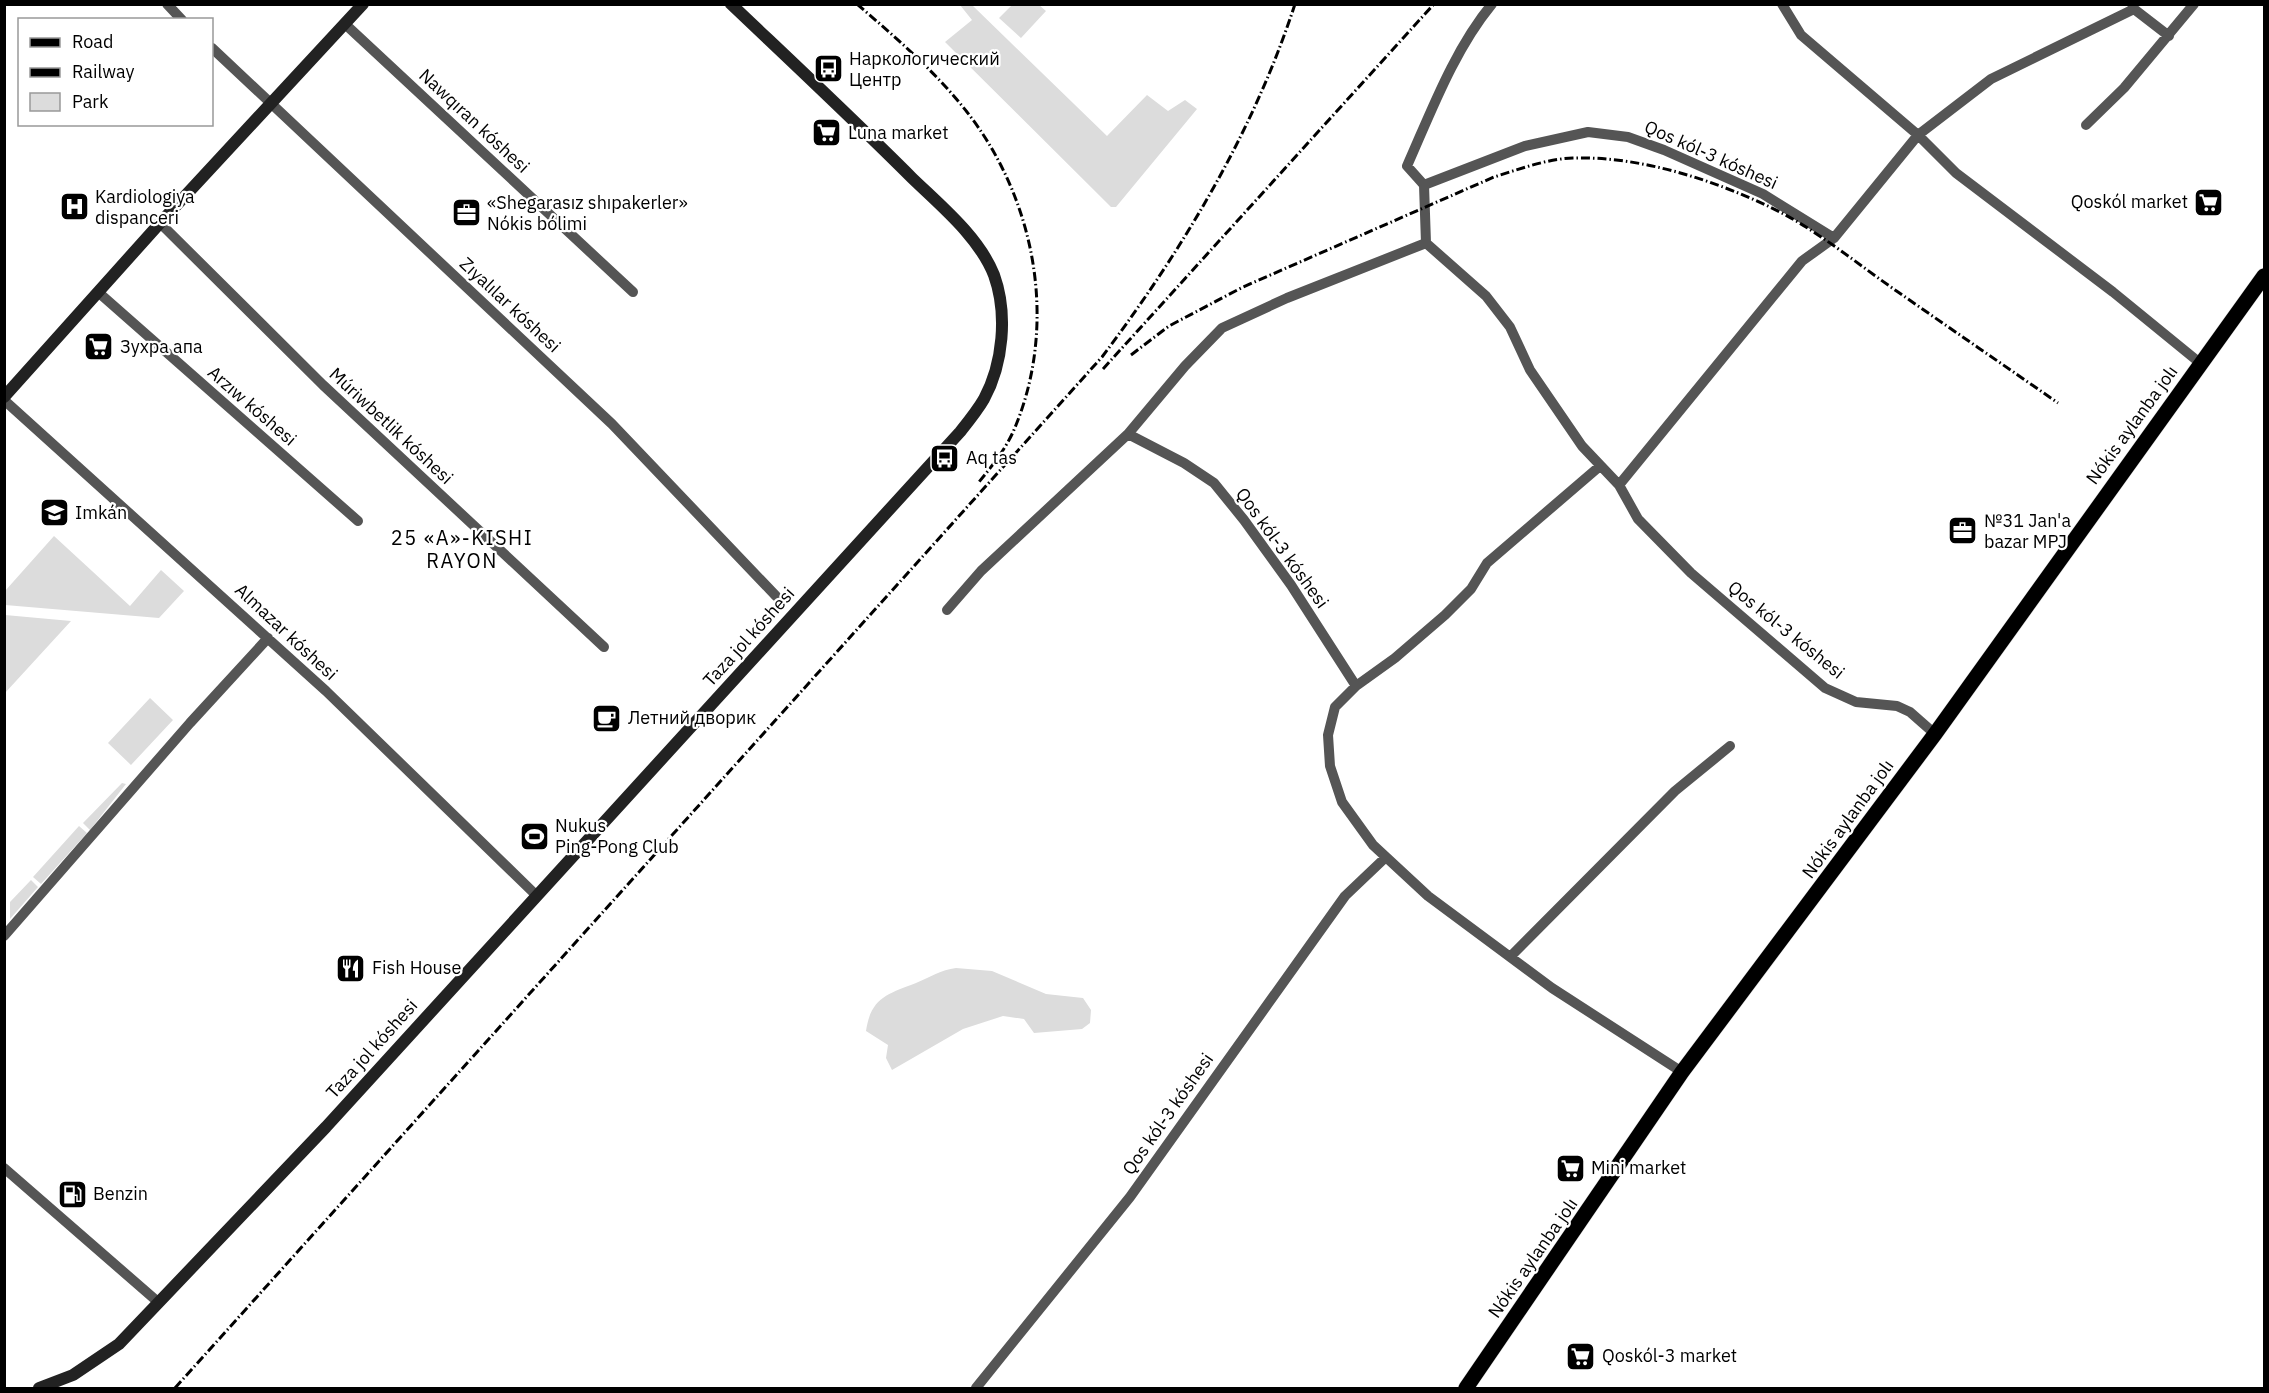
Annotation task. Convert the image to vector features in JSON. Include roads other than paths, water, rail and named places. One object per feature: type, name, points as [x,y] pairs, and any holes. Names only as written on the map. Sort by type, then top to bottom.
[{"type":"main road","points":[[4,398],[160,223],[363,4]]},
{"type":"main road","name":"Taza jol kóshesi","points":[[39,1389],[73,1375],[119,1344],[326,1127],[960,432],[983,400],[996,371],[1003,317],[994,275],[952,216],[731,4]]},
{"type":"main road","name":"Nókis aylanba jolı","points":[[1466,1389],[1683,1072],[1935,734],[2200,363],[2265,276]]},
{"type":"street","points":[[167,4],[180,18]]},
{"type":"street","points":[[947,610],[981,571],[1128,434],[1185,366],[1222,328],[1287,298],[1426,243],[1424,185],[1407,166],[1440,93],[1469,39],[1492,4]]},
{"type":"street","points":[[1782,4],[1801,35],[1918,135],[1956,173],[2113,292],[2200,363]]},
{"type":"street","points":[[2086,125],[2124,88],[2194,4]]},
{"type":"street","points":[[1619,485],[1802,261],[1834,238],[1918,135],[1991,79],[2133,7],[2169,36]]},
{"type":"street","name":"Nawqıran kóshesi","points":[[345,24],[633,292]]},
{"type":"street","name":"Zıyalılar kóshesi","points":[[213,49],[612,424],[776,596]]},
{"type":"street","name":"Qos kól-3 kóshesi","points":[[1424,185],[1526,146],[1588,132],[1628,137],[1664,150],[1763,194],[1834,238]]},
{"type":"street","name":"Múriwbetlik kóshesi","points":[[160,223],[323,385],[604,647]]},
{"type":"street","name":"Qos kól-3 kóshesi","points":[[1426,243],[1486,296],[1510,327],[1530,370],[1582,446],[1619,485],[1638,519],[1691,573],[1825,688],[1856,702],[1897,706],[1910,712],[1935,734]]},
{"type":"street","name":"Arzıw kóshesi","points":[[98,292],[358,521]]},
{"type":"street","name":"Almazar kóshesi","points":[[4,398],[374,736],[537,896]]},
{"type":"street","name":"Qos kól-3 kóshesi","points":[[1128,434],[1214,483],[1244,520],[1290,585],[1356,686]]},
{"type":"street","points":[[1600,466],[1518,533],[1487,563],[1471,589],[1445,615],[1395,658],[1356,686],[1335,707],[1328,735],[1330,766],[1342,802],[1373,845],[1428,896],[1552,988],[1683,1072]]},
{"type":"street","points":[[4,936],[190,723],[268,638]]},
{"type":"street","points":[[1510,957],[1676,791],[1730,746]]},
{"type":"street","name":"Qos kól-3 kóshesi","points":[[976,1389],[1130,1197],[1345,897],[1386,856]]},
{"type":"street","points":[[4,1168],[158,1302]]},
{"type":"railway","points":[[857,4],[901,42],[967,112],[990,146],[1009,183],[1023,222],[1033,262],[1037,303],[1036,344],[1029,385],[1016,425],[995,462],[979,482]]},
{"type":"railway","points":[[175,1388],[1102,357],[1188,232],[1213,188],[1259,98],[1295,4]]},
{"type":"railway","points":[[1103,369],[1434,4]]},
{"type":"railway","points":[[1131,355],[1169,326],[1243,287],[1494,177],[1553,160],[1598,158],[1674,171],[1724,187],[1787,216],[1820,236],[2058,403]]},
{"type":"place","name":"Наркологический Центр","points":[[828,69]]},
{"type":"place","name":"Luna market","points":[[827,133]]},
{"type":"place","name":"Qoskól market","points":[[2209,202]]},
{"type":"place","name":"Kardiologiya dispanceri","points":[[74,207]]},
{"type":"place","name":"«Shegarasız shıpakerler» Nókis bólimi","points":[[466,213]]},
{"type":"place","name":"Зухра апа","points":[[99,347]]},
{"type":"place","name":"Aq tas","points":[[945,458]]},
{"type":"place","name":"Imkán","points":[[54,513]]},
{"type":"place","name":"№31 Jan'a bazar MPJ","points":[[1963,531]]},
{"type":"place","name":"Летний дворик","points":[[607,718]]},
{"type":"place","name":"Nukus Ping-Pong Club","points":[[534,836]]},
{"type":"place","name":"Fish House","points":[[351,968]]},
{"type":"place","name":"Mini market","points":[[1570,1168]]},
{"type":"place","name":"Benzin","points":[[72,1194]]},
{"type":"place","name":"Qoskól-3 market","points":[[1581,1356]]},
{"type":"district","name":"25 «A»-KISHI RAYON","points":[[462,550]]}]
